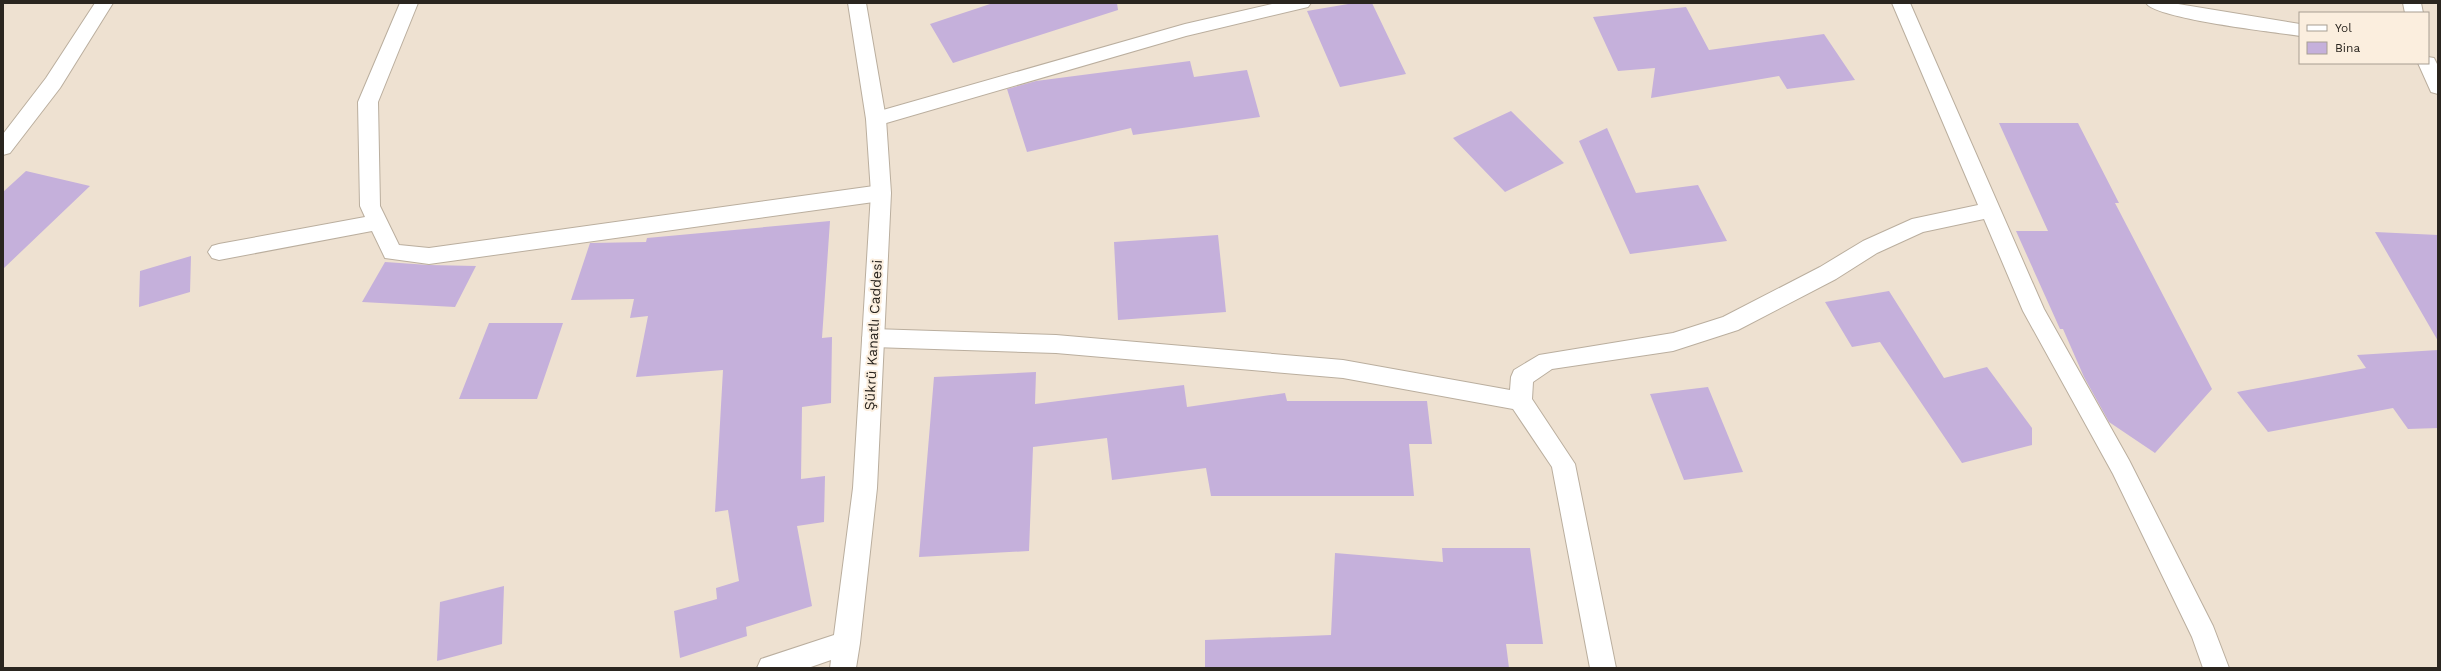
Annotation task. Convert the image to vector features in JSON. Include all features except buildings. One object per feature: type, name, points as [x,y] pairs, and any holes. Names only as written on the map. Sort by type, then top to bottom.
[{"type":"street","points":[[3,148],[54,83],[104,3]]},
{"type":"street","points":[[409,3],[399,23],[368,102],[370,206],[392,252],[429,256],[881,193]]},
{"type":"street","name":"Şükrü Kanatlı Caddesi","points":[[843,668],[864,488],[881,193],[876,119],[857,3]]},
{"type":"street","points":[[876,119],[1185,30],[1302,3]]},
{"type":"street","points":[[1901,3],[2034,311],[2121,467],[2204,634],[2216,668]]},
{"type":"street","points":[[2155,3],[2172,10],[2299,30]]},
{"type":"street","points":[[2426,64],[2438,87]]},
{"type":"street","points":[[1603,668],[1563,464],[1520,400],[1522,377],[1546,361],[1672,342],[1730,324],[1870,247],[1919,225],[1991,210]]},
{"type":"street","points":[[219,252],[378,222]]},
{"type":"street","points":[[873,338],[1056,344],[1343,369],[1520,400]]},
{"type":"street","points":[[770,668],[847,643]]}]
